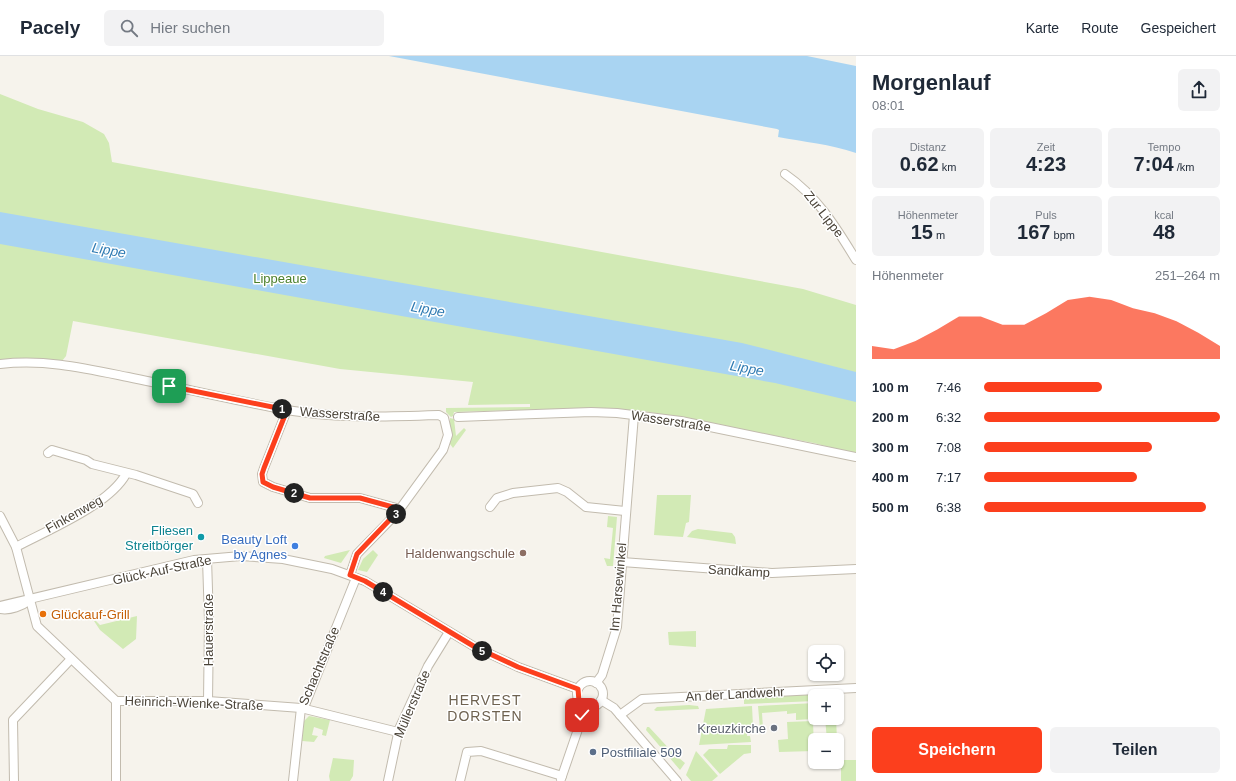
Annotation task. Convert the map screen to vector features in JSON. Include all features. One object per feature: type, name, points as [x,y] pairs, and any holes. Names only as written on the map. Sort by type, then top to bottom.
[{"type":"street","name":"Zur Lippe","points":[[784,174],[798,183],[820,204],[856,260]]},
{"type":"street","name":"Wasserstraße","points":[[0,364],[23,361],[66,365],[287,410],[350,417],[439,415],[444,418]]},
{"type":"street","points":[[287,410],[262,474],[263,482],[273,487],[310,498],[360,498],[400,509]]},
{"type":"street","name":"Wasserstraße","points":[[458,417],[591,412],[634,415],[681,421],[856,457]]},
{"type":"street","name":"Im Harsewinkel","points":[[596,683],[602,675],[617,627],[625,511],[634,415]]},
{"type":"street","name":"Schachtstraße","points":[[294,781],[301,708],[305,705],[353,576],[357,554],[400,509],[443,450],[448,435],[444,418]]},
{"type":"street","points":[[48,453],[52,450],[86,460],[92,464],[126,474],[136,475],[193,494],[198,503]]},
{"type":"street","name":"Finkenweg","points":[[16,546],[72,517],[108,495],[126,474]]},
{"type":"street","points":[[490,507],[497,498],[512,493],[558,488],[586,507],[625,511]]},
{"type":"street","name":"Heinrich-Wienke-Straße","points":[[0,516],[16,546],[37,626],[116,701],[208,701],[301,708],[398,732]]},
{"type":"street","name":"Glück-Auf-Straße","points":[[0,607],[5,610],[23,605],[30,600],[206,559],[241,556],[283,559],[308,563],[353,576],[475,647],[506,662],[578,689]]},
{"type":"street","name":"Hauerstraße","points":[[206,559],[209,621],[208,701]]},
{"type":"street","name":"Sandkamp","points":[[622,562],[772,573],[856,569]]},
{"type":"street","name":"Müllerstraße","points":[[388,781],[398,732],[428,666],[449,632]]},
{"type":"street","points":[[14,781],[13,720],[71,659]]},
{"type":"street","points":[[584,683],[596,683],[602,693],[601,700],[596,705],[586,706],[579,701],[578,689],[584,683]]},
{"type":"street","name":"An der Landwehr","points":[[620,715],[642,699],[856,688]]},
{"type":"street","points":[[601,700],[620,715],[677,781]]},
{"type":"street","points":[[116,701],[116,781]]},
{"type":"street","points":[[460,781],[467,752],[473,750],[481,751],[561,778],[586,706]]},
{"type":"green space","name":"Lippeaue","points":[[0,94],[38,109],[83,122],[104,134],[109,143],[112,162],[803,289],[856,305],[856,454],[814,443],[644,411],[591,408],[454,412],[453,416],[451,417],[446,412],[446,408],[530,407],[530,404],[468,405],[473,382],[340,369],[73,321],[66,356],[62,361],[25,358],[0,361]]},
{"type":"green space","points":[[450,418],[454,419],[456,436],[464,428],[466,430],[453,448],[450,444]]},
{"type":"green space","points":[[657,495],[691,495],[689,522],[686,523],[683,537],[654,535]]},
{"type":"green space","points":[[608,516],[617,517],[613,566],[607,566],[604,558],[610,559],[613,528],[607,527]]},
{"type":"green space","points":[[698,529],[732,533],[735,537],[736,544],[687,537],[692,531]]},
{"type":"green space","points":[[350,550],[341,563],[324,558],[325,556]]},
{"type":"green space","points":[[373,550],[378,555],[367,572],[358,570],[363,559]]},
{"type":"green space","points":[[137,616],[136,639],[123,649],[100,630],[94,621],[100,625]]},
{"type":"green space","points":[[696,631],[696,647],[669,645],[668,632]]},
{"type":"green space","points":[[808,695],[808,701],[744,704],[744,698]]},
{"type":"green space","points":[[808,703],[808,719],[796,720],[796,713],[787,714],[787,711],[762,713],[763,729],[760,729],[758,706]]},
{"type":"green space","points":[[689,705],[698,706],[699,709],[654,710],[657,707]]},
{"type":"green space","points":[[752,706],[753,726],[747,727],[747,736],[750,736],[751,742],[699,745],[706,709]]},
{"type":"green space","points":[[309,716],[330,720],[326,736],[322,735],[323,730],[314,727],[312,735],[318,736],[314,742],[302,741],[304,721]]},
{"type":"green space","points":[[808,721],[808,725],[813,725],[813,733],[808,733],[808,751],[779,752],[778,740],[788,739],[787,722]]},
{"type":"green space","points":[[826,725],[836,725],[837,733],[826,733]]},
{"type":"green space","points":[[647,727],[649,727],[674,754],[685,763],[680,770],[646,730]]},
{"type":"green space","points":[[728,745],[751,745],[751,753],[744,754],[720,774],[703,755],[709,749],[727,749]]},
{"type":"green space","points":[[696,751],[718,776],[712,781],[691,781],[686,775]]},
{"type":"green space","points":[[333,758],[354,760],[353,776],[350,781],[330,781],[329,776]]},
{"type":"green space","points":[[844,760],[856,760],[856,781],[841,781],[841,769],[844,769]]},
{"type":"water","points":[[389,56],[807,56],[856,66],[856,153],[827,145],[778,137],[779,130],[777,129]]},
{"type":"water","name":"Lippe","points":[[0,212],[742,343],[856,372],[856,402],[775,383],[0,244]]},
{"type":"place","name":"Fliesen Streitbörger","points":[[201,537]]},
{"type":"place","name":"Beauty Loft by Agnes","points":[[295,546]]},
{"type":"place","name":"Haldenwangschule","points":[[523,553]]},
{"type":"place","name":"Glückauf-Grill","points":[[43,614]]},
{"type":"place","name":"Kreuzkirche","points":[[774,728]]},
{"type":"place","name":"Postfiliale 509","points":[[593,752]]},
{"type":"district","name":"HERVEST DORSTEN","points":[[485,708]]},
{"type":"route","points":[[169,386],[287,410],[264,468],[262,474],[263,482],[273,487],[310,498],[321,499],[353,497],[368,499],[400,509],[375,537],[357,554],[350,575],[365,581],[475,647],[540,676],[578,689],[577,693],[579,701],[586,706],[582,715]]}]
